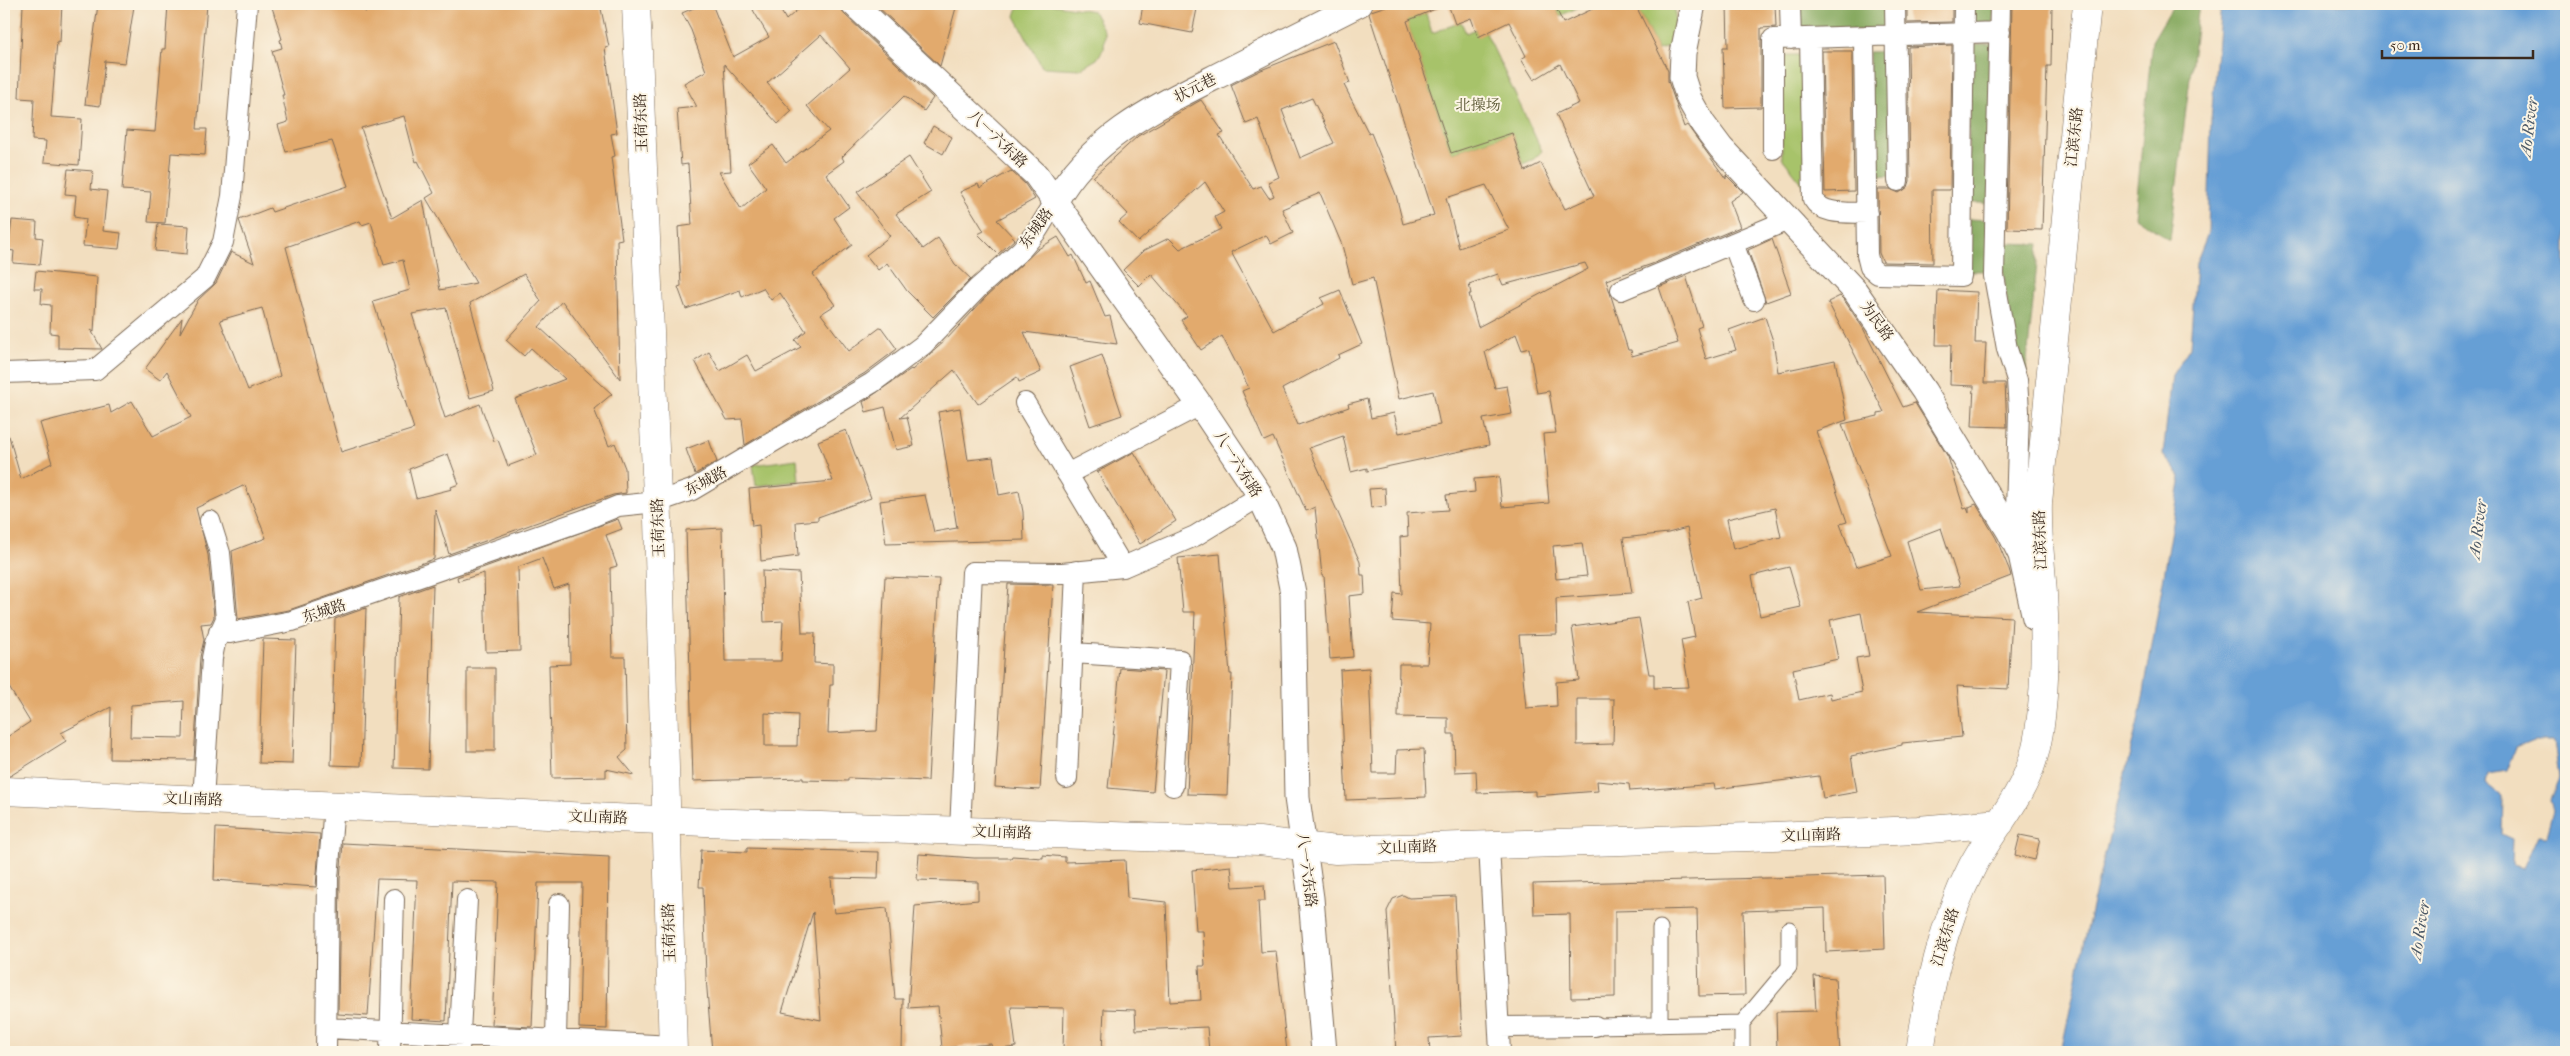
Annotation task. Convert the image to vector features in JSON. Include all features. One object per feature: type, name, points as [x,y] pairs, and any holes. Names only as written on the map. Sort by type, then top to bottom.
[{"type":"main road","name":"玉荷东路","points":[[636,4],[657,502],[673,1049]]},
{"type":"main road","name":"江滨东路","points":[[1920,1052],[1930,991],[1948,923],[1972,866],[2025,783],[2034,758],[2039,728],[2044,620],[2038,536],[2038,503],[2087,4]]},
{"type":"main road","name":"文山南路","points":[[4,791],[665,820],[1259,841],[1336,850],[1749,838],[1918,830],[2000,823]]},
{"type":"street","points":[[4,373],[95,370],[205,278],[223,242],[232,196],[248,4]]},
{"type":"street","name":"八一六东路","points":[[854,4],[1036,175],[1200,405],[1260,496],[1284,548],[1293,593],[1297,798],[1304,846],[1324,1052]]},
{"type":"street","name":"状元巷","points":[[1055,202],[1067,180],[1103,143],[1155,107],[1360,4]]},
{"type":"street","name":"为民路","points":[[1692,4],[1682,77],[1689,99],[1702,124],[1721,148],[1847,280],[1897,349],[2015,544],[2028,580],[2043,667]]},
{"type":"street","points":[[1790,4],[1800,38],[1813,199],[1817,205],[1825,210],[1867,213]]},
{"type":"street","points":[[1895,4],[1898,181]]},
{"type":"street","points":[[1864,37],[1867,255],[1870,267],[1878,274],[1961,276],[1964,4]]},
{"type":"street","points":[[2000,4],[1994,276],[2007,349],[2017,380],[2015,544]]},
{"type":"street","points":[[1773,149],[1773,39],[2000,32]]},
{"type":"street","points":[[1036,175],[1076,169]]},
{"type":"street","name":"东城路","points":[[220,632],[230,633],[292,621],[584,520],[618,506],[657,502],[692,490],[851,397],[908,358],[978,288],[1030,241],[1055,202]]},
{"type":"street","points":[[1962,211],[1994,212]]},
{"type":"street","points":[[1621,290],[1788,220]]},
{"type":"street","points":[[1733,243],[1754,300]]},
{"type":"street","points":[[1025,403],[1124,567]]},
{"type":"street","points":[[1068,474],[1200,405]]},
{"type":"street","points":[[960,830],[972,572],[1076,571],[1124,567],[1195,536],[1260,496]]},
{"type":"street","points":[[203,800],[212,658],[226,619],[220,552],[210,521]]},
{"type":"street","points":[[1067,778],[1076,571]]},
{"type":"street","points":[[1072,653],[1180,660],[1172,786]]},
{"type":"street","points":[[326,1052],[328,878],[334,805]]},
{"type":"street","points":[[1489,845],[1500,1052]]},
{"type":"street","points":[[390,1052],[394,899]]},
{"type":"street","points":[[459,1044],[467,900]]},
{"type":"street","points":[[556,1040],[559,904]]},
{"type":"street","points":[[1660,928],[1660,1025]]},
{"type":"street","points":[[1742,1052],[1742,1023],[1789,967],[1789,929]]},
{"type":"street","points":[[1499,1027],[1742,1023]]},
{"type":"street","points":[[327,1028],[390,1032],[459,1044],[527,1045],[556,1040],[673,1049]]},
{"type":"green space","points":[[1019,4],[1050,4],[1093,11],[1105,33],[1104,48],[1097,59],[1080,69],[1042,67],[1015,16]]},
{"type":"green space","name":"北操场","points":[[1401,4],[1413,4],[1417,17],[1426,13],[1432,33],[1461,22],[1466,33],[1475,29],[1478,36],[1486,33],[1542,151],[1534,159],[1523,164],[1512,133],[1451,153]]},
{"type":"green space","points":[[1554,4],[1585,4],[1560,16]]},
{"type":"green space","points":[[1635,4],[1675,4],[1675,45],[1658,50]]},
{"type":"green space","points":[[1798,4],[1888,4],[1888,30],[1798,30]]},
{"type":"green space","points":[[1971,4],[1994,4],[1994,23],[1971,22]]},
{"type":"green space","points":[[2174,4],[2199,4],[2170,240],[2135,217],[2152,41]]},
{"type":"green space","points":[[1971,44],[1993,44],[1989,203],[1967,203]]},
{"type":"green space","points":[[1891,51],[1895,175],[1873,176],[1869,52]]},
{"type":"green space","points":[[1781,55],[1805,55],[1806,188],[1782,158]]},
{"type":"green space","points":[[1969,219],[1989,220],[1987,271],[1967,271]]},
{"type":"green space","points":[[2003,243],[2039,244],[2025,380],[2006,295]]},
{"type":"green space","points":[[797,459],[799,481],[756,486],[753,465]]},
{"type":"water","name":"Ao River","points":[[2221,4],[2566,4],[2566,1052],[2061,1052],[2093,902],[2141,709],[2181,477],[2163,455],[2172,375],[2190,347],[2196,263],[2208,233],[2211,120]],"holes":[[[2533,741],[2554,741],[2559,778],[2550,799],[2553,811],[2546,836],[2538,835],[2523,868],[2512,865],[2513,839],[2502,834],[2503,797],[2485,783],[2487,774],[2507,771],[2516,748]]]},
{"type":"building","points":[[23,4],[62,4],[60,42],[57,41],[51,117],[82,119],[79,165],[44,162],[46,141],[32,140],[34,99],[19,98]]},
{"type":"building","points":[[98,4],[134,6],[125,63],[105,61],[100,106],[85,104]]},
{"type":"building","points":[[168,4],[207,4],[197,129],[207,129],[205,155],[171,153],[165,223],[148,222],[151,192],[122,190],[127,130],[155,132],[162,49],[165,49]]},
{"type":"building","points":[[271,4],[364,4],[365,12],[384,4],[600,4],[609,47],[605,48],[617,133],[611,134],[615,156],[611,157],[622,239],[617,240],[620,379],[562,301],[539,327],[612,394],[594,409],[609,446],[615,443],[625,468],[626,493],[613,495],[449,554],[435,509],[434,559],[289,610],[238,619],[232,551],[266,538],[245,485],[196,508],[208,555],[214,617],[211,623],[201,624],[204,640],[200,657],[194,760],[110,759],[111,707],[61,733],[66,741],[10,776],[4,776],[4,739],[30,722],[4,679],[4,436],[9,436],[21,479],[52,463],[40,423],[109,405],[111,413],[132,401],[153,436],[191,417],[167,371],[160,380],[145,369],[182,318],[180,333],[198,300],[216,283],[231,252],[254,263],[239,220],[270,208],[272,212],[348,186],[332,141],[286,152],[278,125],[288,122],[282,95],[284,95],[272,51],[282,48],[280,40],[282,39]],"holes":[[[404,116],[416,162],[418,161],[434,193],[426,198],[476,283],[440,290],[423,200],[392,218],[361,128]],[[360,221],[362,225],[371,222],[384,265],[403,260],[410,290],[373,301],[414,429],[341,452],[286,247]],[[524,274],[541,301],[506,340],[524,356],[531,348],[565,379],[515,399],[537,455],[508,466],[498,440],[494,441],[480,404],[445,418],[412,314],[446,308],[470,398],[494,391],[470,303]],[[262,308],[280,376],[248,390],[220,320]],[[448,454],[459,484],[451,487],[452,489],[416,498],[409,469]],[[184,701],[183,738],[130,737],[131,705]]]},
{"type":"building","points":[[703,4],[712,4],[733,57],[769,37],[753,10],[762,4],[777,4],[786,20],[804,4],[840,4],[844,14],[933,98],[924,111],[904,96],[842,157],[844,161],[826,174],[849,207],[834,218],[852,245],[813,274],[835,305],[821,314],[849,351],[881,327],[897,349],[865,373],[745,445],[742,419],[727,420],[695,361],[709,352],[720,371],[747,355],[756,371],[801,347],[795,340],[806,331],[780,293],[771,300],[763,288],[742,297],[740,290],[686,309],[678,287],[681,286],[678,227],[692,225],[688,164],[681,165],[677,109],[697,107],[684,83],[706,71],[691,30],[682,13]],"holes":[[[821,35],[850,68],[807,106],[829,131],[786,163],[773,145],[748,163],[766,188],[741,209],[719,172],[731,171],[724,64],[778,124],[792,111],[767,83]]]},
{"type":"building","points":[[875,4],[957,4],[940,66]]},
{"type":"building","points":[[1143,4],[1198,4],[1192,33],[1140,23]]},
{"type":"building","points":[[1392,4],[1447,4],[1407,21],[1451,153],[1512,133],[1525,171],[1541,163],[1565,209],[1594,196],[1556,114],[1579,103],[1560,64],[1534,80],[1521,59],[1526,56],[1509,22],[1478,37],[1471,18],[1455,24],[1448,4],[1554,4],[1563,23],[1603,4],[1635,4],[1668,71],[1668,81],[1684,127],[1687,125],[1726,179],[1726,175],[1743,192],[1730,201],[1740,227],[1652,264],[1606,280],[1628,350],[1631,350],[1632,356],[1678,343],[1659,287],[1686,276],[1702,326],[1697,328],[1706,359],[1736,350],[1729,330],[1765,317],[1773,341],[1778,372],[1835,360],[1847,420],[1816,431],[1847,522],[1840,524],[1856,567],[1892,556],[1842,424],[1878,416],[1878,413],[1884,412],[1828,302],[1840,296],[1844,300],[1863,328],[1903,407],[1915,403],[1948,457],[1964,509],[1967,508],[1969,513],[1969,507],[1976,504],[1996,538],[2011,576],[1917,612],[2012,617],[2008,689],[1957,686],[1962,737],[1902,743],[1902,745],[1851,756],[1857,792],[1823,798],[1819,776],[1715,789],[1714,784],[1630,791],[1629,784],[1597,781],[1598,791],[1535,796],[1535,791],[1477,793],[1476,771],[1455,772],[1454,734],[1448,734],[1448,718],[1398,717],[1399,664],[1427,664],[1430,624],[1392,621],[1394,593],[1402,594],[1400,537],[1408,536],[1407,513],[1448,510],[1446,495],[1475,492],[1474,479],[1499,477],[1502,507],[1549,503],[1543,434],[1556,433],[1549,391],[1537,393],[1529,348],[1522,350],[1516,334],[1485,352],[1495,388],[1507,386],[1512,414],[1483,419],[1489,445],[1367,471],[1367,468],[1351,472],[1343,436],[1309,448],[1360,562],[1361,575],[1364,575],[1365,594],[1349,596],[1353,657],[1330,659],[1324,576],[1322,576],[1315,507],[1306,511],[1273,437],[1264,441],[1242,391],[1249,388],[1222,336],[1201,350],[1181,320],[1187,316],[1151,274],[1139,286],[1123,270],[1143,251],[1169,238],[1180,249],[1221,229],[1215,217],[1224,212],[1205,182],[1138,242],[1119,222],[1128,214],[1093,177],[1138,136],[1201,100],[1224,133],[1219,135],[1253,189],[1261,186],[1269,198],[1274,196],[1268,182],[1279,177],[1258,119],[1246,124],[1231,85],[1261,70],[1334,41],[1350,83],[1344,85],[1369,134],[1371,133],[1396,195],[1403,224],[1434,215],[1369,14],[1371,11]],"holes":[[[1312,98],[1334,143],[1300,158],[1282,110]],[[1486,185],[1509,230],[1459,248],[1446,198]],[[1320,193],[1342,245],[1352,284],[1373,278],[1399,399],[1433,391],[1440,425],[1399,433],[1394,413],[1371,418],[1367,399],[1348,404],[1349,407],[1298,425],[1282,389],[1339,358],[1338,355],[1362,344],[1340,290],[1321,298],[1324,304],[1274,331],[1231,252],[1266,235],[1271,244],[1293,233],[1282,209]],[[1585,263],[1588,269],[1478,327],[1469,294],[1471,294],[1469,284],[1498,274],[1503,285]],[[1775,508],[1781,537],[1733,549],[1727,519]],[[1687,528],[1702,598],[1688,602],[1695,637],[1681,640],[1689,687],[1654,688],[1654,674],[1649,674],[1639,618],[1572,627],[1579,680],[1556,682],[1557,706],[1526,708],[1519,635],[1557,634],[1556,598],[1632,593],[1623,538],[1668,533]],[[1941,528],[1960,586],[1921,590],[1907,541]],[[1582,543],[1587,576],[1556,579],[1553,546]],[[1789,567],[1801,607],[1760,616],[1752,576]],[[1861,613],[1869,656],[1856,658],[1862,692],[1831,699],[1830,693],[1799,700],[1793,669],[1838,659],[1830,620]],[[1577,699],[1614,699],[1613,744],[1577,745]]]},
{"type":"building","points":[[1727,4],[1775,4],[1776,27],[1761,28],[1761,107],[1725,108],[1723,47],[1728,47]]},
{"type":"building","points":[[1907,4],[1952,4],[1952,22],[1907,23]]},
{"type":"building","points":[[2012,4],[2052,4],[2051,66],[2047,66],[2042,230],[2007,229]]},
{"type":"building","points":[[1952,45],[1950,190],[1932,190],[1933,263],[1883,262],[1879,253],[1878,189],[1890,189],[1899,193],[1908,187],[1910,181],[1908,47]]},
{"type":"building","points":[[1822,51],[1852,51],[1854,191],[1825,192]]},
{"type":"building","points":[[933,126],[952,137],[943,154],[924,143]]},
{"type":"building","points":[[909,157],[931,192],[896,214],[923,249],[938,238],[955,264],[971,279],[933,317],[907,291],[887,263],[878,270],[866,255],[890,236],[857,192]]},
{"type":"building","points":[[68,169],[93,171],[91,189],[107,191],[103,231],[121,233],[119,249],[83,246],[86,219],[74,217],[76,195],[65,194]]},
{"type":"building","points":[[1011,171],[1025,184],[1035,199],[997,220],[1015,239],[998,254],[978,234],[984,231],[960,192],[978,184],[980,188]]},
{"type":"building","points":[[12,220],[37,222],[36,237],[43,238],[40,265],[13,263],[14,251],[8,250]]},
{"type":"building","points":[[158,224],[189,226],[187,254],[155,251]]},
{"type":"building","points":[[1058,237],[1070,257],[1073,255],[1086,283],[1090,281],[1105,317],[1110,316],[1117,344],[1024,332],[1041,372],[1019,382],[1017,377],[978,404],[954,370],[900,418],[907,417],[914,446],[896,450],[885,407],[866,412],[863,402],[912,370],[945,341],[986,297],[1038,249]]},
{"type":"building","points":[[1772,239],[1791,293],[1766,302],[1748,250]]},
{"type":"building","points":[[36,271],[97,277],[94,332],[91,330],[102,349],[58,348],[58,334],[50,333],[51,305],[41,304],[42,289],[34,289]]},
{"type":"building","points":[[1938,290],[1977,292],[1975,343],[1986,343],[1984,383],[2005,383],[2007,427],[1972,426],[1974,386],[1950,385],[1951,345],[1936,345]]},
{"type":"building","points":[[1102,355],[1122,415],[1090,426],[1070,367]]},
{"type":"building","points":[[960,408],[968,460],[993,457],[999,495],[1019,491],[1023,512],[1024,540],[886,544],[880,501],[925,495],[934,532],[957,528],[938,412]]},
{"type":"building","points":[[846,430],[871,498],[818,517],[818,520],[796,522],[798,556],[761,561],[759,525],[752,526],[749,489],[833,481],[818,441]]},
{"type":"building","points":[[709,440],[717,462],[695,474],[686,449]]},
{"type":"building","points":[[1134,452],[1176,521],[1140,544],[1097,472]]},
{"type":"building","points":[[1385,488],[1386,506],[1371,508],[1369,489]]},
{"type":"building","points":[[618,519],[622,529],[606,535],[617,566],[610,568],[612,657],[625,657],[627,750],[619,757],[634,775],[606,769],[606,777],[552,778],[549,665],[570,664],[569,584],[554,589],[542,558],[518,567],[520,651],[486,652],[484,573],[458,581],[457,577]]},
{"type":"building","points":[[722,528],[725,661],[781,661],[783,621],[764,622],[762,571],[799,573],[802,633],[815,633],[814,663],[833,664],[833,685],[830,685],[828,733],[877,731],[885,577],[939,579],[928,781],[848,778],[848,781],[803,780],[803,778],[693,781],[686,530]],"holes":[[[765,713],[798,715],[797,746],[765,746]]]},
{"type":"building","points":[[1220,554],[1230,674],[1232,674],[1227,795],[1187,794],[1195,612],[1183,612],[1178,558]]},
{"type":"building","points":[[1008,584],[1053,585],[1040,790],[995,787]]},
{"type":"building","points":[[433,585],[428,769],[394,768],[399,597]]},
{"type":"building","points":[[366,608],[361,766],[331,765],[335,619]]},
{"type":"building","points":[[263,639],[296,640],[292,764],[259,763]]},
{"type":"building","points":[[467,668],[495,668],[495,751],[467,751]]},
{"type":"building","points":[[1120,668],[1164,671],[1153,792],[1108,788]]},
{"type":"building","points":[[1369,668],[1373,773],[1396,773],[1397,750],[1424,749],[1426,797],[1346,800],[1340,670]]},
{"type":"building","points":[[216,828],[320,834],[316,887],[214,880]]},
{"type":"building","points":[[2020,835],[2040,839],[2035,860],[2015,855]]},
{"type":"building","points":[[343,843],[609,857],[607,1029],[579,1028],[582,883],[538,883],[532,1027],[492,1025],[498,882],[452,881],[446,1021],[411,1019],[417,880],[377,879],[368,1016],[338,1014],[340,879]]},
{"type":"building","points":[[747,848],[879,852],[878,879],[831,878],[834,913],[887,908],[895,999],[903,999],[902,1052],[712,1052],[706,977],[703,887],[699,887],[701,850],[747,852]],"holes":[[[813,912],[821,1020],[782,1012]]]},
{"type":"building","points":[[919,854],[974,858],[1011,858],[1012,856],[1043,858],[1043,855],[1065,857],[1065,862],[1125,860],[1127,898],[1166,902],[1170,1002],[1201,1000],[1199,966],[1205,966],[1203,931],[1196,931],[1192,870],[1231,866],[1233,887],[1264,885],[1265,901],[1258,901],[1261,952],[1276,951],[1287,1052],[1209,1052],[1207,1027],[1136,1030],[1135,1010],[1104,1009],[1102,1052],[1063,1052],[1064,1008],[1011,1007],[1016,1047],[992,1050],[991,1044],[942,1048],[938,1006],[908,1008],[915,906],[978,900],[978,882],[917,880]]},
{"type":"building","points":[[1883,875],[1885,949],[1826,952],[1825,908],[1743,911],[1745,995],[1699,996],[1697,909],[1615,911],[1615,997],[1571,998],[1570,914],[1534,915],[1533,884]]},
{"type":"building","points":[[1403,895],[1409,898],[1455,896],[1462,1036],[1429,1038],[1430,1052],[1396,1052],[1387,911],[1393,899]]},
{"type":"building","points":[[1814,976],[1835,978],[1840,1052],[1777,1052],[1776,1012],[1816,1011]]}]
